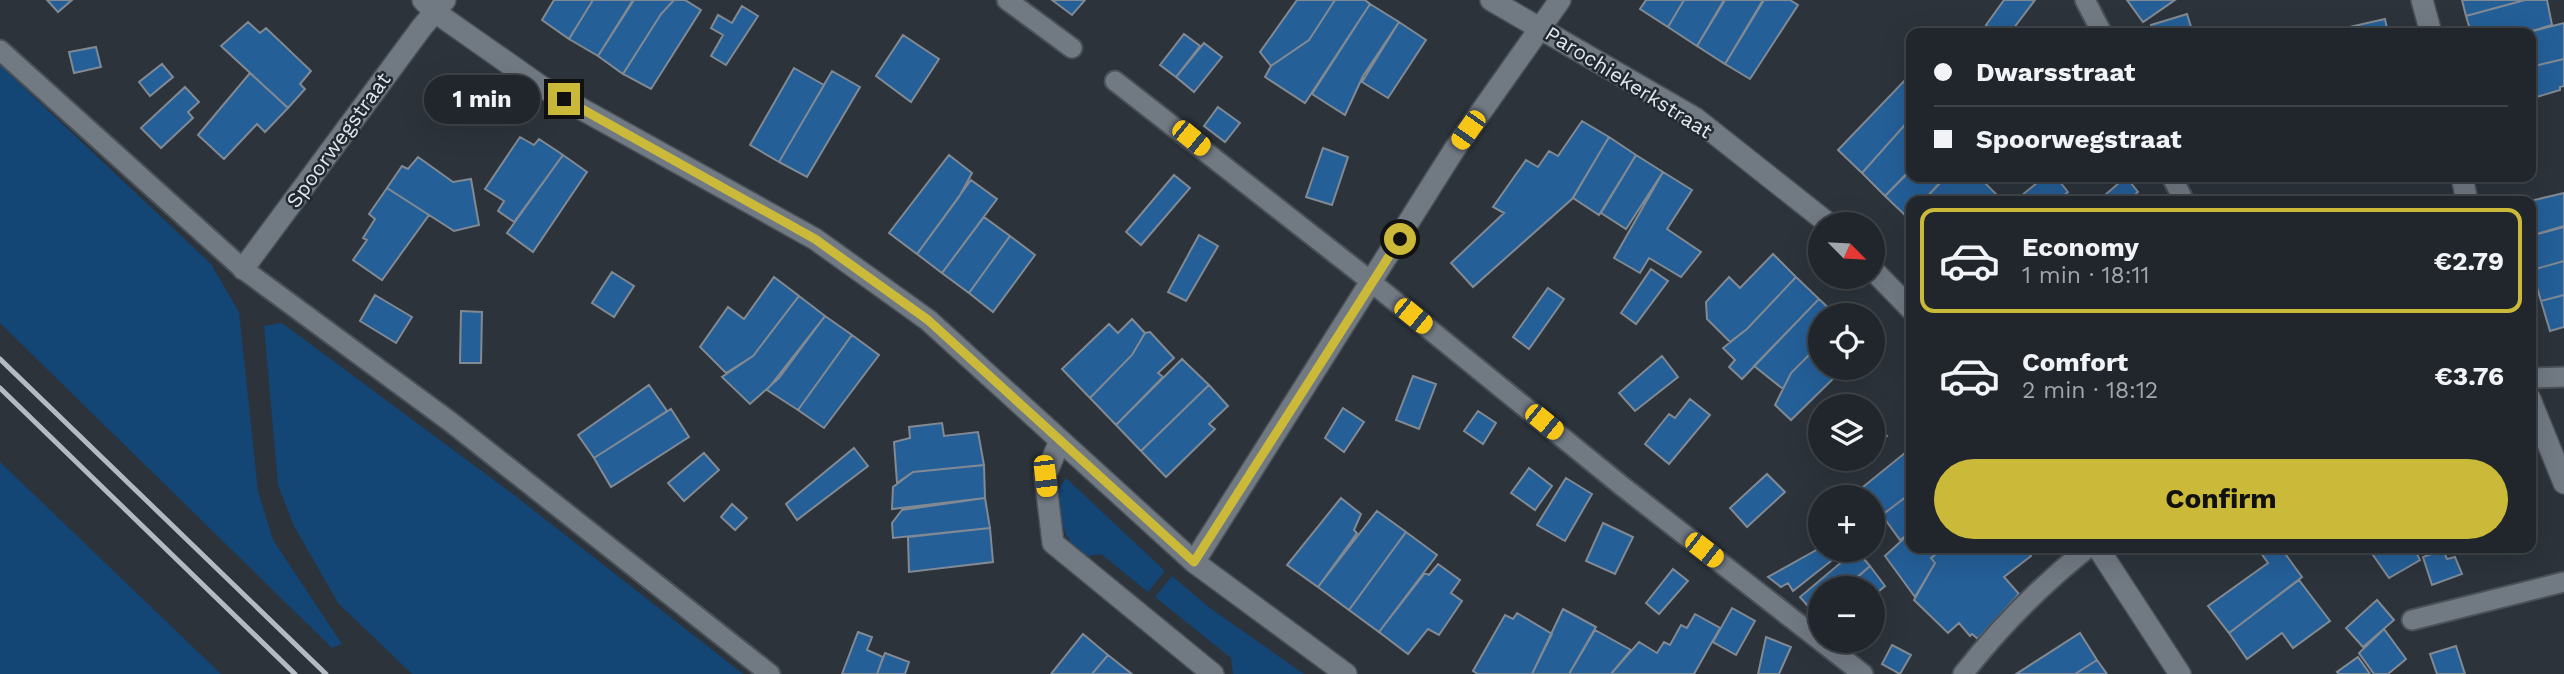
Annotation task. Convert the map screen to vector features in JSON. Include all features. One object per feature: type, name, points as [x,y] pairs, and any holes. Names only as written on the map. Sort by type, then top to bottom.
[{"type":"street","name":"Parochiekerkstraat","points":[[1491,0],[1695,118],[1814,212]]},
{"type":"street","points":[[1194,562],[1373,284],[1454,150],[1560,0]]},
{"type":"street","points":[[2422,0],[2430,28]]},
{"type":"street","name":"Spoorwegstraat","points":[[243,269],[434,4],[542,87],[815,239],[928,320],[1194,562],[1346,674]]},
{"type":"street","points":[[1885,282],[1906,304]]},
{"type":"street","points":[[2536,414],[2564,483]]},
{"type":"street","points":[[1060,441],[1045,476],[1053,543],[1213,674]]},
{"type":"street","points":[[2101,553],[2180,674]]},
{"type":"lane","points":[[1007,0],[1072,48]]},
{"type":"lane","points":[[2085,0],[2099,28]]},
{"type":"lane","points":[[0,50],[243,269],[452,423],[770,674]]},
{"type":"lane","points":[[1115,80],[1622,486],[1863,674]]},
{"type":"lane","points":[[2536,378],[2564,377]]},
{"type":"lane","points":[[1963,674],[2022,607],[2082,553]]},
{"type":"lane","points":[[2412,620],[2564,582]]},
{"type":"shaded area","points":[[0,65],[211,264],[239,312],[258,491],[273,540],[342,644],[332,648],[0,323]]},
{"type":"shaded area","points":[[282,323],[518,498],[743,674],[412,674],[338,603],[294,526],[278,485],[264,326]]},
{"type":"shaded area","points":[[0,462],[221,674],[0,674]]},
{"type":"shaded area","points":[[1066,478],[1165,571],[1148,592],[1101,554],[1083,557],[1070,541],[1061,519],[1058,490]]},
{"type":"shaded area","points":[[1172,576],[1210,608],[1304,674],[1233,674],[1231,658],[1155,597]]},
{"type":"building","points":[[47,0],[72,0],[58,12]]},
{"type":"building","points":[[554,0],[593,0],[569,39],[542,20]]},
{"type":"building","points":[[593,0],[633,0],[598,56],[569,39]]},
{"type":"building","points":[[634,0],[674,0],[661,14],[623,74],[598,56]]},
{"type":"building","points":[[674,0],[685,0],[701,10],[651,89],[623,74],[661,14]]},
{"type":"building","points":[[1052,0],[1085,0],[1072,15]]},
{"type":"building","points":[[1297,0],[1335,0],[1309,40],[1271,66],[1260,52]]},
{"type":"building","points":[[1335,0],[1365,0],[1370,4],[1305,103],[1265,77],[1271,66],[1309,40]]},
{"type":"building","points":[[1646,0],[1684,0],[1668,27],[1640,9]]},
{"type":"building","points":[[1684,0],[1724,0],[1697,46],[1668,27]]},
{"type":"building","points":[[1725,0],[1763,0],[1725,64],[1697,46]]},
{"type":"building","points":[[1764,0],[1790,0],[1798,5],[1750,79],[1725,64]]},
{"type":"building","points":[[2004,0],[2035,0],[2014,28],[1990,28],[1986,25]]},
{"type":"building","points":[[2127,0],[2175,0],[2143,22]]},
{"type":"building","points":[[2462,0],[2525,0],[2466,16]]},
{"type":"building","points":[[2525,0],[2547,0],[2552,25],[2536,30],[2470,28],[2466,16]]},
{"type":"building","points":[[1370,4],[1399,22],[1363,76],[1345,115],[1312,94]]},
{"type":"building","points":[[742,6],[758,16],[726,65],[711,56],[723,35],[711,28],[718,15],[732,23]]},
{"type":"building","points":[[2187,14],[2191,28],[2152,28],[2151,25]]},
{"type":"building","points":[[2385,19],[2387,28],[2345,28]]},
{"type":"building","points":[[248,22],[260,33],[266,28],[311,71],[300,84],[305,89],[288,108],[221,46]]},
{"type":"building","points":[[1399,22],[1426,40],[1388,98],[1362,82]]},
{"type":"building","points":[[2564,23],[2564,59],[2536,66],[2536,30]]},
{"type":"building","points":[[1184,34],[1200,46],[1176,77],[1160,65]]},
{"type":"building","points":[[903,35],[939,59],[911,102],[876,76]]},
{"type":"building","points":[[1204,43],[1222,57],[1194,92],[1176,77]]},
{"type":"building","points":[[96,47],[101,67],[74,73],[69,52]]},
{"type":"building","points":[[2564,59],[2564,86],[2560,87],[2560,90],[2536,97],[2536,66]]},
{"type":"building","points":[[162,64],[173,77],[150,96],[139,82]]},
{"type":"building","points":[[794,68],[824,85],[779,162],[750,145]]},
{"type":"building","points":[[832,71],[860,87],[807,177],[779,162]]},
{"type":"building","points":[[250,73],[288,108],[265,132],[257,124],[224,159],[198,135]]},
{"type":"building","points":[[1906,79],[1906,124],[1862,173],[1838,150]]},
{"type":"building","points":[[185,87],[199,102],[188,112],[193,118],[161,148],[141,128]]},
{"type":"building","points":[[1218,107],[1240,123],[1225,142],[1204,126]]},
{"type":"building","points":[[1582,121],[1609,137],[1572,199],[1473,287],[1451,263],[1504,213],[1493,207],[1526,160],[1538,167],[1549,151],[1558,156]]},
{"type":"building","points":[[1906,124],[1906,174],[1885,196],[1862,173]]},
{"type":"building","points":[[520,137],[534,145],[539,139],[563,155],[514,222],[498,211],[504,201],[485,189]]},
{"type":"building","points":[[1609,137],[1636,155],[1599,215],[1573,198]]},
{"type":"building","points":[[1323,148],[1348,157],[1332,205],[1306,197]]},
{"type":"building","points":[[563,155],[587,172],[533,252],[507,233]]},
{"type":"building","points":[[949,155],[972,173],[959,197],[917,254],[889,233]]},
{"type":"building","points":[[1636,155],[1663,172],[1626,229],[1601,213]]},
{"type":"building","points":[[418,157],[453,182],[471,179],[479,225],[454,231],[387,188],[402,166],[408,169]]},
{"type":"building","points":[[1663,172],[1692,190],[1667,229],[1701,252],[1681,277],[1649,258],[1640,273],[1614,258]]},
{"type":"building","points":[[1174,175],[1190,188],[1141,245],[1126,232]]},
{"type":"building","points":[[1906,175],[1906,182],[1941,182],[1928,196],[1906,196],[1906,216],[1885,196]]},
{"type":"building","points":[[971,180],[997,199],[942,273],[917,254]]},
{"type":"building","points":[[1940,182],[1984,182],[1997,195],[1996,196],[1928,196]]},
{"type":"building","points":[[2038,182],[2060,182],[2068,192],[2063,196],[2021,196]]},
{"type":"building","points":[[2120,182],[2130,182],[2138,192],[2134,196],[2104,196]]},
{"type":"building","points":[[387,188],[429,215],[382,280],[353,260],[367,240],[363,238],[375,219],[369,214]]},
{"type":"building","points":[[2564,193],[2564,226],[2536,234],[2536,200]]},
{"type":"building","points":[[984,217],[1010,236],[969,293],[942,273]]},
{"type":"building","points":[[2564,227],[2564,261],[2536,269],[2536,234]]},
{"type":"building","points":[[1199,235],[1218,246],[1186,301],[1168,292]]},
{"type":"building","points":[[1010,236],[1035,255],[993,312],[969,293]]},
{"type":"building","points":[[1773,254],[1796,277],[1747,329],[1730,342],[1707,319],[1706,302],[1729,277],[1740,288]]},
{"type":"building","points":[[2564,261],[2564,295],[2541,301],[2536,284],[2536,269]]},
{"type":"building","points":[[1651,269],[1668,281],[1636,324],[1621,313]]},
{"type":"building","points":[[612,272],[634,286],[614,317],[592,303]]},
{"type":"building","points":[[774,277],[799,296],[753,356],[726,373],[700,347],[728,307],[744,319]]},
{"type":"building","points":[[1796,277],[1819,299],[1815,303],[1808,303],[1808,310],[1742,379],[1729,367],[1735,360],[1723,348],[1747,329]]},
{"type":"building","points":[[1548,288],[1564,299],[1529,349],[1513,337]]},
{"type":"building","points":[[375,295],[412,317],[396,343],[360,321]]},
{"type":"building","points":[[2564,295],[2564,327],[2550,331],[2541,301]]},
{"type":"building","points":[[799,296],[825,316],[779,378],[750,404],[722,377],[753,356]]},
{"type":"building","points":[[1808,310],[1808,356],[1791,373],[1783,389],[1754,366]]},
{"type":"building","points":[[461,311],[482,312],[481,363],[460,363]]},
{"type":"building","points":[[825,316],[852,335],[798,410],[767,390]]},
{"type":"building","points":[[1132,319],[1145,333],[1132,355],[1090,398],[1062,369],[1109,324],[1118,333]]},
{"type":"building","points":[[1150,332],[1174,358],[1158,373],[1163,377],[1116,425],[1090,398],[1132,355],[1145,333]]},
{"type":"building","points":[[852,335],[879,355],[824,428],[798,410]]},
{"type":"building","points":[[1662,356],[1678,377],[1635,411],[1619,393]]},
{"type":"building","points":[[1808,356],[1808,380],[1832,380],[1818,394],[1808,394],[1808,403],[1791,420],[1775,405],[1791,373]]},
{"type":"building","points":[[1182,359],[1209,385],[1141,451],[1116,425]]},
{"type":"building","points":[[1413,376],[1436,384],[1419,429],[1396,420]]},
{"type":"building","points":[[649,385],[667,411],[594,458],[578,435]]},
{"type":"building","points":[[1209,385],[1228,406],[1209,424],[1215,429],[1166,477],[1141,451]]},
{"type":"building","points":[[1690,399],[1710,415],[1669,464],[1645,444],[1669,414],[1675,418]]},
{"type":"building","points":[[1343,408],[1364,422],[1344,452],[1325,438]]},
{"type":"building","points":[[671,409],[689,437],[611,487],[594,458]]},
{"type":"building","points":[[1478,411],[1496,423],[1483,444],[1464,431]]},
{"type":"building","points":[[942,423],[944,436],[978,432],[984,465],[913,472],[897,483],[894,442],[910,438],[909,427]]},
{"type":"building","points":[[854,448],[868,466],[797,520],[786,504]]},
{"type":"building","points":[[1906,452],[1906,497],[1885,513],[1885,485],[1865,485]]},
{"type":"building","points":[[704,453],[719,470],[684,501],[668,483]]},
{"type":"building","points":[[984,465],[985,498],[892,509],[893,487],[913,472]]},
{"type":"building","points":[[1529,468],[1552,486],[1535,510],[1511,493]]},
{"type":"building","points":[[1767,474],[1785,492],[1747,527],[1730,508]]},
{"type":"building","points":[[1566,478],[1592,494],[1565,541],[1537,525]]},
{"type":"building","points":[[1906,497],[1906,536],[1900,540],[1885,519],[1885,513]]},
{"type":"building","points":[[985,498],[990,528],[893,538],[892,523],[902,510]]},
{"type":"building","points":[[1341,498],[1361,514],[1354,530],[1357,533],[1318,587],[1287,565]]},
{"type":"building","points":[[732,504],[747,518],[735,530],[721,517]]},
{"type":"building","points":[[1377,511],[1406,532],[1349,610],[1318,587]]},
{"type":"building","points":[[1603,523],[1633,537],[1615,574],[1586,561]]},
{"type":"building","points":[[990,528],[993,562],[909,572],[908,537]]},
{"type":"building","points":[[1406,532],[1437,555],[1379,632],[1349,610]]},
{"type":"building","points":[[1906,537],[1906,553],[1938,553],[1931,558],[1935,563],[1915,597],[1885,556]]},
{"type":"building","points":[[1938,553],[2029,553],[2031,556],[2004,577],[2019,594],[1978,639],[1972,634],[1970,636],[1959,623],[1948,633],[1914,600],[1935,563],[1931,558]]},
{"type":"building","points":[[2261,553],[2285,553],[2302,577],[2229,633],[2208,606],[2268,563]]},
{"type":"building","points":[[2372,553],[2416,553],[2420,560],[2389,578]]},
{"type":"building","points":[[2444,553],[2447,559],[2455,557],[2462,574],[2432,585],[2423,557]]},
{"type":"building","points":[[1808,555],[1808,562],[1830,562],[1812,576],[1808,576],[1808,579],[1793,591],[1788,583],[1781,587],[1768,577]]},
{"type":"building","points":[[1842,562],[1866,562],[1870,566],[1858,576],[1825,576]]},
{"type":"building","points":[[1438,564],[1460,580],[1451,593],[1462,601],[1439,635],[1428,629],[1408,654],[1379,632],[1425,573],[1429,575]]},
{"type":"building","points":[[1870,566],[1878,576],[1859,576]]},
{"type":"building","points":[[1673,569],[1688,581],[1659,614],[1646,603]]},
{"type":"building","points":[[2299,580],[2330,621],[2293,648],[2282,633],[2247,659],[2229,633]]},
{"type":"building","points":[[1808,590],[1808,606],[1800,597]]},
{"type":"building","points":[[2377,600],[2394,620],[2363,647],[2346,628]]},
{"type":"building","points":[[1732,608],[1755,621],[1736,655],[1713,642]]},
{"type":"building","points":[[1563,609],[1596,627],[1569,674],[1532,674]]},
{"type":"building","points":[[1517,613],[1552,634],[1532,674],[1478,674],[1473,671],[1505,615],[1513,619]]},
{"type":"building","points":[[1695,614],[1720,628],[1694,674],[1611,674],[1639,642],[1657,653],[1664,642],[1670,645],[1681,625],[1687,628]]},
{"type":"building","points":[[2384,629],[2406,659],[2388,674],[2374,674],[2359,653]]},
{"type":"building","points":[[1595,630],[1631,650],[1611,674],[1569,674]]},
{"type":"building","points":[[858,632],[872,637],[867,650],[883,657],[877,674],[842,674]]},
{"type":"building","points":[[2080,633],[2097,660],[2075,674],[2016,674]]},
{"type":"building","points":[[1083,634],[1108,655],[1092,674],[1051,674]]},
{"type":"building","points":[[1766,637],[1791,647],[1779,674],[1758,674]]},
{"type":"building","points":[[1892,645],[1911,655],[1900,674],[1882,664]]},
{"type":"building","points":[[2456,646],[2465,674],[2437,674],[2430,654]]},
{"type":"building","points":[[885,653],[909,662],[905,674],[877,674]]},
{"type":"building","points":[[1108,655],[1132,674],[1092,674]]},
{"type":"building","points":[[2358,657],[2370,674],[2337,672]]},
{"type":"building","points":[[2097,660],[2107,674],[2075,674]]},
{"type":"railway","points":[[0,359],[326,674]]},
{"type":"railway","points":[[0,388],[295,674]]},
{"type":"route","points":[[564,99],[815,239],[928,320],[1194,562],[1400,239]]}]
